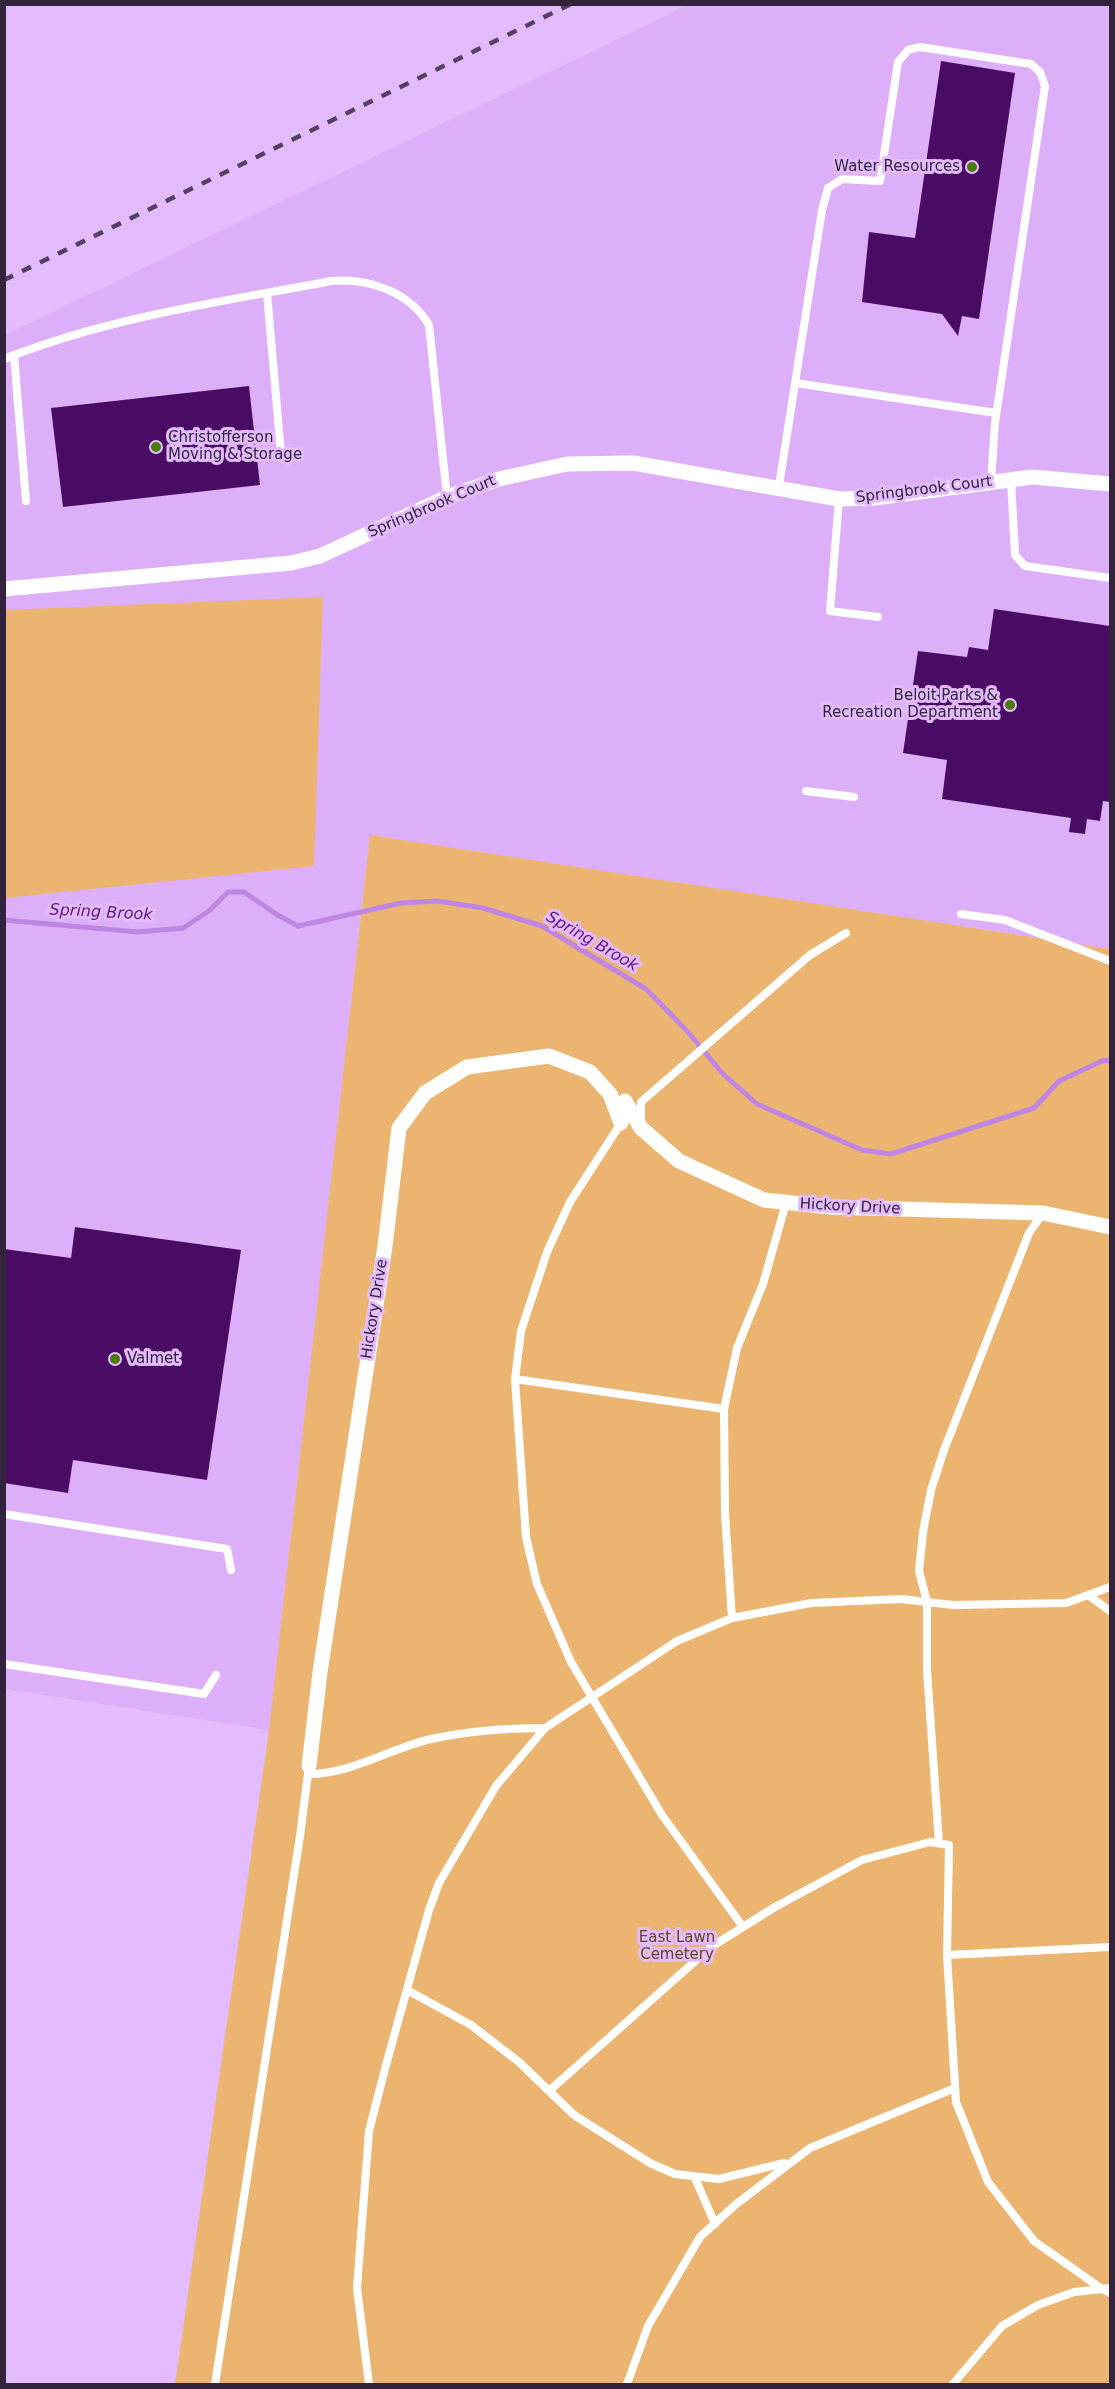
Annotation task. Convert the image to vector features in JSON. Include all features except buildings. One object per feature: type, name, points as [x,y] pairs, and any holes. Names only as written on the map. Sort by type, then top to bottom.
[{"type":"street","name":"Springbrook Court","points":[[4,589],[291,563],[320,556],[447,497],[536,469],[602,463],[665,467],[779,486],[839,499],[875,498],[991,482],[1057,477],[1110,484]]},
{"type":"street","name":"Hickory Drive","points":[[308,1770],[321,1661],[385,1246],[399,1128],[425,1094],[466,1067],[549,1056],[590,1072],[610,1094],[621,1123]]},
{"type":"street","name":"Hickory Drive","points":[[625,1101],[641,1128],[679,1161],[754,1196],[786,1203],[867,1209],[1043,1213],[1110,1227]]},
{"type":"lane","points":[[779,486],[828,188],[843,179],[880,181],[898,62],[908,50],[920,47],[1031,64],[1040,72],[1045,86],[996,413],[991,482]]},
{"type":"lane","points":[[4,359],[66,336],[145,316],[355,279],[383,288],[405,299],[420,311],[429,325],[447,497]]},
{"type":"lane","points":[[267,293],[281,454]]},
{"type":"lane","points":[[14,355],[26,501]]},
{"type":"lane","points":[[795,383],[996,413]]},
{"type":"lane","points":[[1011,480],[1015,555],[1025,566],[1110,578]]},
{"type":"lane","points":[[839,499],[830,611],[878,617]]},
{"type":"lane","points":[[806,791],[854,797]]},
{"type":"lane","points":[[961,914],[1005,920],[1110,961]]},
{"type":"lane","points":[[641,1128],[641,1102],[810,955],[846,933]]},
{"type":"lane","points":[[621,1123],[570,1202],[547,1252],[521,1331],[514,1379],[525,1537],[537,1584],[571,1662],[662,1815],[743,1927]]},
{"type":"lane","points":[[732,1618],[725,1514],[724,1409],[737,1348],[763,1284],[786,1203]]},
{"type":"lane","points":[[939,1843],[927,1670],[927,1602],[919,1571],[931,1490],[968,1385],[1029,1233],[1043,1213]]},
{"type":"lane","points":[[514,1379],[724,1409]]},
{"type":"lane","points":[[4,1514],[227,1549],[231,1570]]},
{"type":"lane","points":[[369,2385],[357,2288],[364,2170],[369,2131],[439,1883],[496,1786],[545,1728],[677,1641],[732,1618],[811,1603],[902,1599],[953,1605],[1066,1603],[1110,1587]]},
{"type":"lane","points":[[1088,1595],[1110,1611]]},
{"type":"lane","points":[[4,1664],[204,1694],[216,1675]]},
{"type":"lane","points":[[215,2385],[300,1836],[308,1770],[330,1774],[429,1740],[517,1728],[545,1728]]},
{"type":"lane","points":[[549,2091],[711,1947],[743,1927],[862,1860],[930,1842],[949,1845],[948,1955],[956,2102],[988,2182],[1035,2241],[1101,2289],[1110,2293]]},
{"type":"lane","points":[[948,1955],[1110,1947]]},
{"type":"lane","points":[[407,1990],[471,2025],[519,2062],[574,2115],[650,2163],[675,2174],[719,2179],[751,2173],[791,2161]]},
{"type":"lane","points":[[627,2385],[648,2326],[700,2237],[791,2161],[810,2148],[955,2088]]},
{"type":"lane","points":[[695,2178],[715,2224]]},
{"type":"lane","points":[[953,2385],[1002,2326],[1038,2305],[1074,2292],[1110,2288]]},
{"type":"shaded area","points":[[688,5],[1110,5],[1110,949],[370,835],[269,1730],[5,1689],[5,335]]},
{"type":"green space","points":[[323,597],[314,866],[5,898],[5,610]]},
{"type":"green space","name":"East Lawn Cemetery","points":[[370,835],[1110,949],[1110,2384],[175,2384],[269,1730]]},
{"type":"waterway","name":"Spring Brook","points":[[4,920],[138,932],[183,928],[209,911],[228,892],[244,892],[298,926],[401,903],[437,901],[483,908],[542,926],[646,989],[688,1032],[723,1074],[757,1104],[862,1150],[891,1154],[1034,1108],[1059,1081],[1102,1061],[1110,1060]]},
{"type":"railway","points":[[4,280],[571,4]]},
{"type":"place","name":"Water Resources","points":[[972,167]]},
{"type":"place","name":"Christofferson Moving & Storage","points":[[156,447]]},
{"type":"place","name":"Beloit Parks & Recreation Department","points":[[1010,705]]},
{"type":"place","name":"Valmet","points":[[115,1359]]}]
